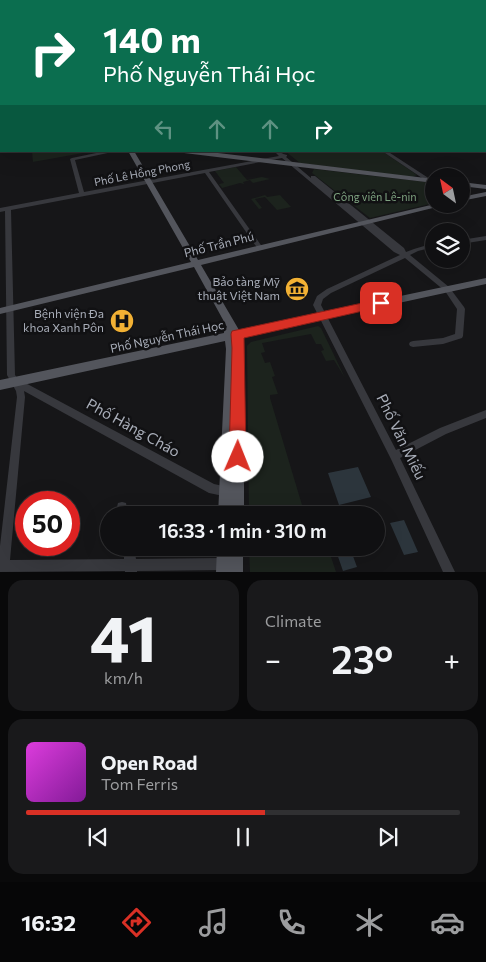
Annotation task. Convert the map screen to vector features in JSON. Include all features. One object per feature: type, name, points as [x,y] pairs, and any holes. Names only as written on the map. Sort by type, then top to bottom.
[{"type":"main road","points":[[132,152],[219,306],[218,311],[234,335],[232,493],[235,506]]},
{"type":"main road","points":[[192,152],[425,179]]},
{"type":"main road","points":[[470,186],[486,188]]},
{"type":"main road","points":[[481,192],[486,188]]},
{"type":"main road","name":"Phố Trần Phú","points":[[5,310],[425,209]]},
{"type":"main road","name":"Phố Nguyễn Thái Học","points":[[0,385],[486,281]]},
{"type":"main road","points":[[228,506],[232,493]]},
{"type":"main road","points":[[226,556],[228,569]]},
{"type":"main road","points":[[228,569],[233,556]]},
{"type":"street","points":[[388,152],[425,176]]},
{"type":"street","points":[[82,194],[72,159],[91,153]]},
{"type":"street","points":[[284,154],[291,164],[365,223]]},
{"type":"street","points":[[284,154],[309,173],[396,251],[405,255],[446,289],[461,309],[459,336],[443,341],[413,344]]},
{"type":"street","name":"Phố Lê Hồng Phong","points":[[4,209],[262,161],[284,154]]},
{"type":"street","points":[[234,157],[238,161],[235,166]]},
{"type":"street","points":[[309,173],[309,170],[318,167]]},
{"type":"street","points":[[206,171],[260,248]]},
{"type":"street","points":[[4,209],[5,310],[11,375],[16,382],[21,396],[4,569],[228,569]]},
{"type":"street","points":[[470,241],[486,238]]},
{"type":"street","points":[[322,316],[317,301],[324,294],[425,247]]},
{"type":"street","name":"Phố Văn Miếu","points":[[322,316],[394,456],[449,572]]},
{"type":"street","name":"Phố Hàng Cháo","points":[[16,382],[213,489],[232,493]]},
{"type":"street","points":[[394,456],[443,430],[486,414]]},
{"type":"green space","points":[[32,152],[83,153],[33,162]]},
{"type":"green space","points":[[286,152],[383,152],[417,175],[413,177],[300,163]]},
{"type":"green space","points":[[236,167],[247,180],[262,177],[270,179],[253,183],[250,180],[243,182],[244,184],[240,183],[222,188],[219,184],[224,183],[215,171]]},
{"type":"green space","name":"Công viên Lê-nin","points":[[314,169],[425,182],[425,205],[370,218],[312,173]]},
{"type":"green space","points":[[265,195],[267,197],[280,195],[291,207],[277,210],[265,197],[255,199],[262,208],[259,209],[251,199]]},
{"type":"green space","points":[[318,326],[321,328],[345,378],[334,360],[326,361],[321,351],[324,350],[321,344],[316,344],[311,334],[262,343],[265,352],[261,353],[265,363],[270,362],[275,376],[272,377],[278,394],[270,395],[270,398],[302,506],[249,506],[247,346],[251,342]]},
{"type":"green space","points":[[249,556],[331,556],[336,572],[250,572]]},
{"type":"shaded area","points":[[358,467],[371,497],[339,505],[328,473]]},
{"type":"shaded area","points":[[404,520],[418,552],[404,555],[390,523]]},
{"type":"shaded area","points":[[338,556],[353,556],[357,567],[343,571]]},
{"type":"place","name":"Bảo tàng Mỹ thuật Việt Nam","points":[[297,289]]},
{"type":"place","name":"Bệnh viện Đa khoa Xanh Pôn","points":[[122,321]]},
{"type":"route","points":[[238,457],[239,348],[237,334],[381,303]]}]
